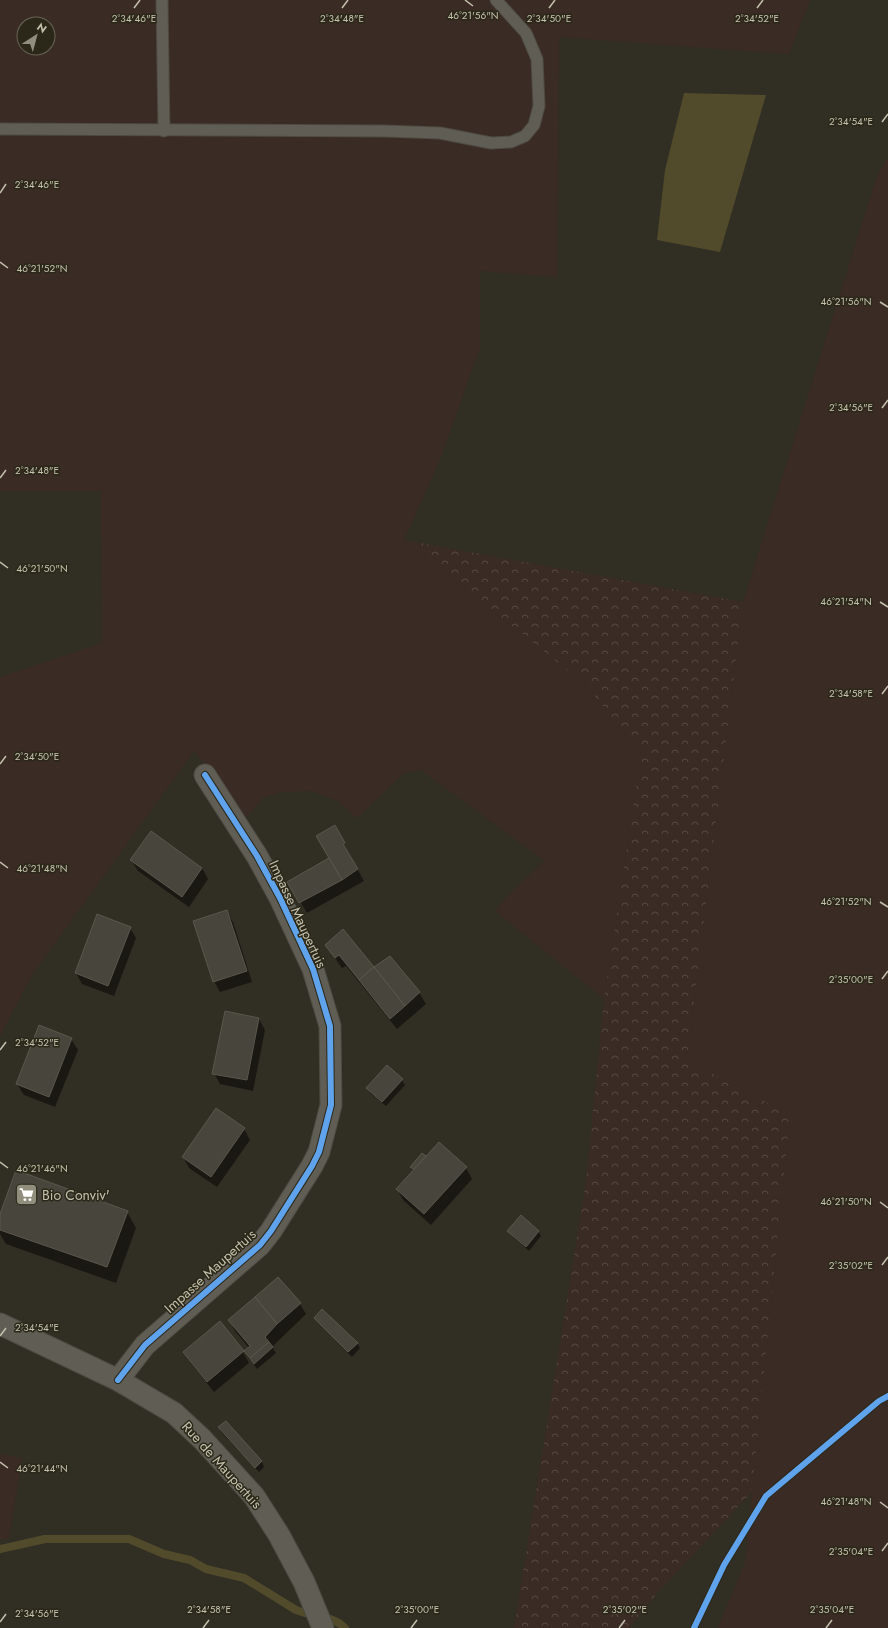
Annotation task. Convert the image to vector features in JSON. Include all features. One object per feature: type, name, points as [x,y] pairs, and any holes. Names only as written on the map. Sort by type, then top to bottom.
[{"type":"street","name":"Impasse Maupertuis","points":[[118,1380],[145,1345],[260,1245],[271,1231],[312,1166],[319,1152],[331,1106],[330,1026],[313,969],[280,898],[258,856],[205,775]]},
{"type":"street","name":"Rue de Maupertuis","points":[[0,1324],[118,1380],[174,1413],[202,1439],[254,1496],[279,1535],[304,1582],[324,1628]]},
{"type":"lane","points":[[162,0],[164,131]]},
{"type":"lane","points":[[0,129],[392,131],[440,133],[491,143],[511,142],[525,136],[534,125],[540,106],[537,59],[526,33],[496,0]]},
{"type":"green space","points":[[0,0],[810,0],[789,54],[559,37],[557,277],[480,271],[480,348],[439,462],[404,540],[586,685],[641,754],[604,999],[495,911],[513,890],[545,861],[421,770],[404,773],[357,818],[338,801],[312,791],[282,792],[263,798],[246,818],[194,751],[32,975],[0,1036],[0,677],[102,643],[101,491],[0,491]]},
{"type":"green space","points":[[888,157],[888,1628],[718,1628],[745,1563],[790,1115],[687,1060],[743,602],[877,176]]},
{"type":"green space","points":[[404,540],[743,602],[687,1060],[790,1115],[752,1492],[658,1592],[629,1628],[514,1628],[586,1182],[604,999],[641,754],[586,685]]},
{"type":"green space","points":[[0,1454],[22,1458],[9,1539],[0,1539]]},
{"type":"shaded area","points":[[684,93],[766,95],[720,252],[657,240],[665,170]]},
{"type":"building","points":[[335,825],[345,843],[343,844],[358,869],[342,880],[316,836]]},
{"type":"building","points":[[151,831],[202,868],[182,897],[130,860]]},
{"type":"building","points":[[329,858],[342,880],[299,903],[287,882]]},
{"type":"building","points":[[227,910],[247,971],[213,982],[193,921]]},
{"type":"building","points":[[97,914],[131,927],[108,986],[75,973]]},
{"type":"building","points":[[343,929],[374,967],[359,980],[339,955],[335,958],[325,945]]},
{"type":"building","points":[[390,956],[420,992],[405,1006],[374,967]]},
{"type":"building","points":[[374,967],[405,1006],[390,1019],[359,980]]},
{"type":"building","points":[[225,1011],[259,1018],[247,1080],[212,1074]]},
{"type":"building","points":[[39,1025],[72,1038],[49,1097],[16,1084]]},
{"type":"building","points":[[387,1065],[403,1079],[382,1102],[366,1088]]},
{"type":"building","points":[[216,1108],[245,1128],[211,1177],[182,1157]]},
{"type":"building","points":[[439,1142],[467,1167],[424,1214],[396,1189]]},
{"type":"building","points":[[422,1153],[426,1156],[414,1169],[410,1167]]},
{"type":"building","points":[[16,1170],[128,1211],[107,1267],[0,1230],[0,1214]]},
{"type":"building","points":[[521,1215],[539,1231],[526,1247],[507,1231]]},
{"type":"building","points":[[278,1277],[301,1303],[277,1324],[255,1297]]},
{"type":"building","points":[[255,1297],[277,1324],[265,1337],[269,1342],[250,1358],[244,1351],[250,1346],[228,1320]]},
{"type":"building","points":[[322,1309],[358,1343],[348,1352],[314,1318]]},
{"type":"building","points":[[220,1321],[244,1351],[207,1382],[183,1352]]},
{"type":"building","points":[[269,1342],[273,1347],[254,1364],[250,1358]]},
{"type":"building","points":[[226,1421],[262,1461],[255,1468],[218,1427]]},
{"type":"waterway","points":[[0,1549],[45,1539],[129,1539],[164,1554],[190,1560],[206,1569],[244,1578],[296,1610],[305,1613]]},
{"type":"waterway","points":[[330,1619],[339,1623],[345,1628]]},
{"type":"cycle path","points":[[118,1380],[145,1345],[260,1245],[271,1231],[312,1166],[319,1152],[331,1105],[330,1026],[313,969],[280,898],[257,856],[205,775]]},
{"type":"cycle path","points":[[694,1628],[724,1565],[766,1496],[879,1401],[888,1396]]},
{"type":"place","name":"Bio Conviv'","points":[[26,1195]]}]
